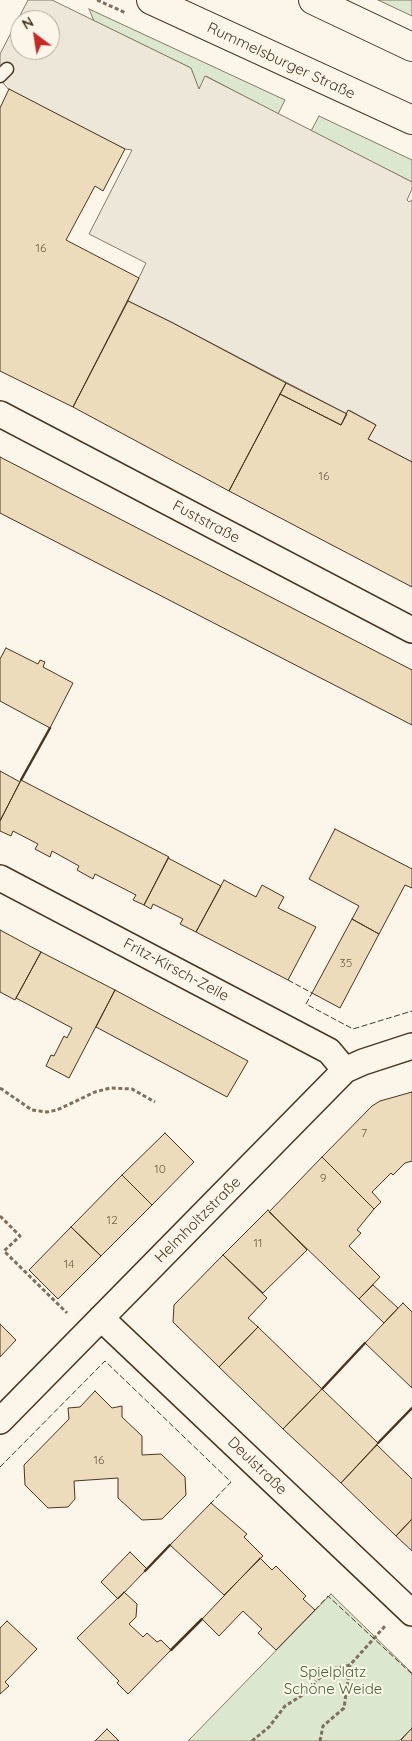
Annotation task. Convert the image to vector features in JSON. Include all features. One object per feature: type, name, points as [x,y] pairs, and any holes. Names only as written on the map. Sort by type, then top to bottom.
[{"type":"main road","name":"Rummelsburger Straße","points":[[151,0],[412,120]]},
{"type":"main road","points":[[313,0],[412,46]]},
{"type":"street","name":"Fuststraße","points":[[0,414],[412,630]]},
{"type":"street","name":"Fritz-Kirsch-Zeile","points":[[0,878],[329,1051],[345,1070]]},
{"type":"street","name":"Helmholtzstraße","points":[[0,1421],[345,1070],[362,1062],[412,1046]]},
{"type":"street","name":"Deulstraße","points":[[101,1318],[412,1613]]},
{"type":"path","points":[[0,1088],[32,1110],[47,1112],[56,1110],[95,1092],[110,1088],[132,1089],[155,1102]]},
{"type":"path","points":[[0,1216],[20,1236],[4,1251],[67,1313]]},
{"type":"path","points":[[320,1741],[323,1726],[344,1708],[350,1665],[386,1625]]},
{"type":"path","points":[[252,1741],[269,1726],[285,1706],[301,1696],[328,1670],[350,1665]]},
{"type":"green space","points":[[378,0],[412,0],[412,16]]},
{"type":"green space","points":[[89,9],[285,100],[278,114],[206,76],[199,90],[191,68],[94,21]]},
{"type":"green space","points":[[319,116],[412,160],[412,182],[311,131]]},
{"type":"green space","name":"Spielplatz Schöne Weide","points":[[331,1594],[412,1673],[412,1728],[399,1741],[188,1741]]},
{"type":"shaded area","points":[[28,0],[52,0],[191,68],[199,89],[205,76],[412,182],[412,189],[407,200],[409,202],[412,200],[412,462],[368,439],[376,425],[349,410],[347,414],[128,301],[146,263],[89,234],[132,150],[125,149],[9,90],[0,79],[0,54],[10,35],[10,60],[60,60],[60,10],[23,10]]},
{"type":"building","points":[[9,89],[125,149],[103,191],[95,186],[66,240],[139,278],[73,407],[0,371],[0,108]]},
{"type":"building","points":[[128,301],[286,383],[229,491],[73,407]]},
{"type":"building","points":[[286,383],[347,414],[341,425],[280,394]]},
{"type":"building","points":[[280,394],[341,425],[348,410],[376,425],[368,439],[412,462],[412,587],[229,491]]},
{"type":"building","points":[[0,457],[412,670],[412,725],[0,513]]},
{"type":"building","points":[[6,648],[38,664],[40,660],[45,662],[43,667],[73,683],[50,728],[0,701],[0,659]]},
{"type":"building","points":[[0,771],[20,782],[0,821]]},
{"type":"building","points":[[21,780],[169,857],[144,905],[133,900],[136,895],[95,874],[93,879],[77,870],[79,866],[52,851],[50,857],[35,849],[38,844],[13,831],[11,836],[0,831],[0,821]]},
{"type":"building","points":[[335,829],[412,869],[412,888],[405,885],[379,934],[352,919],[359,906],[309,879]]},
{"type":"building","points":[[168,858],[221,886],[196,932],[180,924],[183,919],[153,904],[151,909],[144,905]]},
{"type":"building","points":[[224,880],[256,897],[262,885],[284,897],[278,908],[316,927],[288,980],[196,932]]},
{"type":"building","points":[[352,919],[379,934],[340,1008],[312,993]]},
{"type":"building","points":[[0,930],[41,952],[15,1000],[0,992]]},
{"type":"building","points":[[41,952],[115,990],[69,1078],[46,1066],[51,1055],[54,1056],[64,1036],[67,1038],[72,1028],[16,998]]},
{"type":"building","points":[[115,990],[248,1061],[227,1097],[96,1027]]},
{"type":"building","points":[[412,1092],[412,1161],[405,1163],[393,1175],[391,1173],[372,1192],[381,1202],[374,1209],[322,1157],[372,1106],[380,1101]]},
{"type":"building","points":[[165,1133],[194,1162],[152,1205],[122,1175]]},
{"type":"building","points":[[322,1157],[374,1209],[357,1230],[361,1233],[349,1246],[380,1277],[359,1299],[269,1212]]},
{"type":"building","points":[[122,1175],[152,1205],[101,1256],[71,1227]]},
{"type":"building","points":[[268,1210],[307,1250],[263,1293],[223,1255]]},
{"type":"building","points":[[71,1227],[101,1256],[58,1299],[29,1270]]},
{"type":"building","points":[[223,1255],[267,1298],[248,1318],[258,1327],[219,1367],[173,1322],[174,1305]]},
{"type":"building","points":[[373,1285],[398,1308],[384,1323],[359,1299]]},
{"type":"building","points":[[403,1303],[412,1312],[412,1388],[365,1343]]},
{"type":"building","points":[[0,1324],[16,1340],[0,1357]]},
{"type":"building","points":[[258,1327],[322,1389],[283,1429],[219,1367]]},
{"type":"building","points":[[322,1389],[378,1443],[341,1483],[283,1429]]},
{"type":"building","points":[[95,1391],[112,1408],[122,1406],[122,1417],[142,1436],[142,1455],[161,1454],[185,1477],[186,1495],[162,1519],[142,1520],[118,1498],[118,1478],[74,1481],[75,1499],[68,1507],[48,1508],[25,1485],[24,1465],[69,1419],[68,1408],[80,1407]]},
{"type":"building","points":[[377,1445],[412,1479],[412,1519],[396,1536],[341,1483]]},
{"type":"building","points":[[211,1503],[247,1534],[244,1537],[263,1556],[224,1595],[170,1545]]},
{"type":"building","points":[[412,1519],[412,1551],[396,1536]]},
{"type":"building","points":[[130,1552],[147,1569],[118,1599],[101,1582]]},
{"type":"building","points":[[260,1558],[272,1570],[276,1566],[306,1596],[303,1599],[315,1610],[276,1650],[258,1633],[262,1629],[243,1611],[219,1636],[202,1619]]},
{"type":"building","points":[[124,1592],[137,1604],[136,1617],[129,1624],[143,1637],[147,1633],[157,1642],[161,1640],[171,1650],[128,1694],[117,1683],[119,1681],[77,1638]]},
{"type":"building","points":[[7,1621],[37,1649],[5,1682],[9,1686],[0,1694],[0,1628]]},
{"type":"building","points":[[412,1728],[412,1741],[402,1741],[401,1740]]},
{"type":"building","points":[[107,1729],[119,1741],[95,1741]]},
{"type":"fence","points":[[288,980],[312,993],[306,1004],[353,1029],[412,1011]]},
{"type":"fence","points":[[0,1467],[105,1361],[231,1482],[211,1503]]},
{"type":"fence","points":[[315,1610],[328,1596],[412,1674]]},
{"type":"wall","points":[[21,780],[50,728]]},
{"type":"wall","points":[[322,1389],[365,1343]]},
{"type":"wall","points":[[378,1443],[412,1408]]},
{"type":"wall","points":[[145,1571],[170,1545]]},
{"type":"wall","points":[[171,1650],[202,1619]]}]
